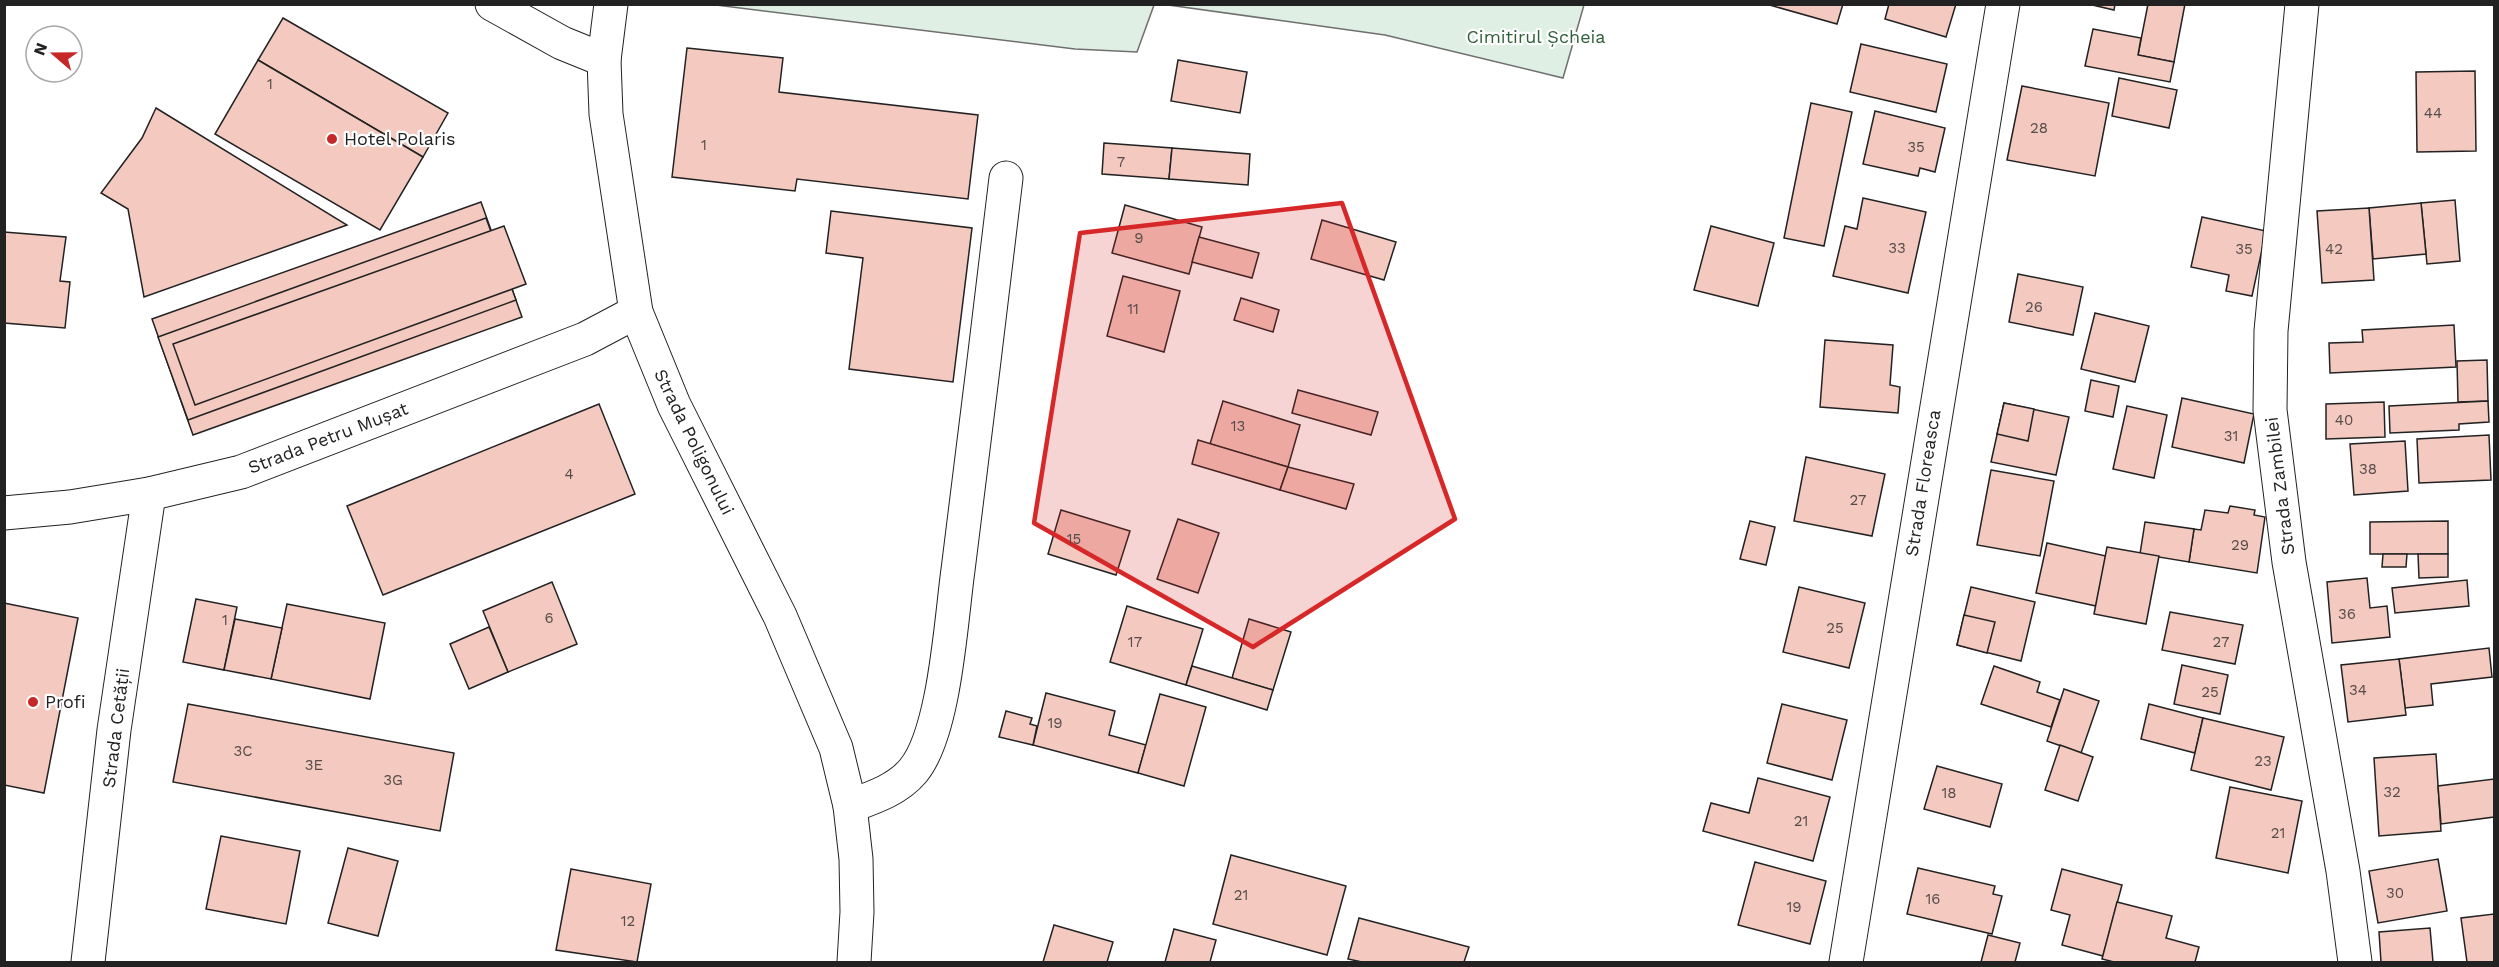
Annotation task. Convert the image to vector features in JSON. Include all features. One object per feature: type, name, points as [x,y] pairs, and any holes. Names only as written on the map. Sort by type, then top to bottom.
[{"type":"street","points":[[492,4],[562,43],[604,60]]},
{"type":"street","name":"Strada Poligonului","points":[[610,4],[604,60],[606,114],[636,312],[674,405],[780,616],[836,748],[850,806],[856,870],[857,912],[854,963]]},
{"type":"street","name":"Strada Floreasca","points":[[1846,963],[2003,4]]},
{"type":"street","name":"Strada Zambilei","points":[[2302,4],[2271,331],[2270,410],[2289,562],[2343,871],[2355,963]]},
{"type":"street","points":[[850,806],[884,794],[913,771],[933,734],[943,681],[961,545],[1006,178]]},
{"type":"street","name":"Strada Petru Mușat","points":[[4,513],[70,507],[149,494],[241,472],[585,339],[636,312]]},
{"type":"street","name":"Strada Cetății","points":[[88,963],[114,730],[149,494]]},
{"type":"highlighted area","points":[[1342,203],[1455,519],[1253,647],[1034,523],[1080,233]]},
{"type":"green space","points":[[1154,4],[1137,52],[1075,49],[716,5]]},
{"type":"green space","name":"Cimitirul Șcheia","points":[[1168,5],[1584,5],[1563,78],[1385,35]]},
{"type":"building","points":[[1766,4],[1843,4],[1837,24]]},
{"type":"building","points":[[1889,4],[1956,4],[1946,37],[1885,19]]},
{"type":"building","points":[[2088,4],[2115,4],[2114,10]]},
{"type":"building","points":[[2148,4],[2185,4],[2174,62],[2138,55]]},
{"type":"building","points":[[283,18],[448,113],[423,157],[258,60]]},
{"type":"building","points":[[2093,29],[2141,38],[2138,55],[2174,62],[2170,82],[2085,66]]},
{"type":"building","points":[[1861,44],[1947,64],[1936,112],[1850,92]]},
{"type":"building","points":[[687,48],[783,58],[779,92],[978,115],[968,199],[797,179],[795,191],[672,177]]},
{"type":"building","points":[[258,60],[423,157],[380,230],[215,134]]},
{"type":"building","points":[[1178,60],[1247,72],[1240,113],[1171,101]]},
{"type":"building","points":[[2475,71],[2476,151],[2417,152],[2416,72]]},
{"type":"building","points":[[2119,78],[2177,90],[2169,128],[2112,116]]},
{"type":"building","points":[[2022,86],[2109,103],[2095,176],[2007,160]]},
{"type":"building","points":[[1811,103],[1852,112],[1824,246],[1784,238]]},
{"type":"building","points":[[156,108],[347,225],[144,297],[128,209],[101,193],[142,138]]},
{"type":"building","points":[[1875,111],[1945,128],[1935,172],[1920,168],[1918,176],[1863,164]]},
{"type":"building","points":[[1104,143],[1172,148],[1169,179],[1102,174]]},
{"type":"building","points":[[1172,148],[1250,154],[1248,185],[1169,179]]},
{"type":"building","points":[[1863,198],[1926,212],[1908,293],[1833,276],[1845,226],[1857,229]]},
{"type":"building","points":[[2455,200],[2460,261],[2427,264],[2421,203]]},
{"type":"building","points":[[481,202],[522,317],[193,435],[152,319]]},
{"type":"building","points":[[2421,203],[2426,254],[2373,259],[2369,208]]},
{"type":"building","points":[[1125,205],[1202,227],[1189,274],[1112,253]]},
{"type":"building","points":[[2369,208],[2374,280],[2322,283],[2317,211]]},
{"type":"building","points":[[831,211],[972,228],[953,382],[849,369],[863,258],[826,253]]},
{"type":"building","points":[[2202,217],[2266,231],[2252,296],[2226,291],[2229,275],[2191,267]]},
{"type":"building","points":[[486,218],[516,300],[188,420],[158,337]]},
{"type":"building","points":[[1322,220],[1396,242],[1384,280],[1311,259]]},
{"type":"building","points":[[504,226],[526,284],[195,405],[173,344]]},
{"type":"building","points":[[1711,226],[1774,243],[1758,306],[1694,290]]},
{"type":"building","points":[[4,232],[66,237],[60,281],[70,282],[65,328],[4,323]]},
{"type":"building","points":[[1199,237],[1259,253],[1252,278],[1192,262]]},
{"type":"building","points":[[2018,274],[2083,287],[2073,335],[2009,322]]},
{"type":"building","points":[[1123,276],[1180,291],[1164,352],[1107,336]]},
{"type":"building","points":[[1241,298],[1279,310],[1273,332],[1234,320]]},
{"type":"building","points":[[2095,313],[2149,326],[2135,382],[2081,369]]},
{"type":"building","points":[[2454,325],[2456,367],[2330,373],[2329,343],[2363,342],[2362,330]]},
{"type":"building","points":[[1825,340],[1893,345],[1890,385],[1900,387],[1898,413],[1820,407]]},
{"type":"building","points":[[2487,360],[2488,401],[2458,402],[2457,361]]},
{"type":"building","points":[[2091,380],[2119,386],[2113,417],[2085,411]]},
{"type":"building","points":[[1298,390],[1378,412],[1371,435],[1292,413]]},
{"type":"building","points":[[2182,398],[2254,414],[2244,463],[2172,447]]},
{"type":"building","points":[[1223,401],[1300,425],[1288,467],[1210,444]]},
{"type":"building","points":[[2488,401],[2489,422],[2459,424],[2459,430],[2390,433],[2389,406]]},
{"type":"building","points":[[2384,402],[2385,437],[2326,439],[2326,404]]},
{"type":"building","points":[[2004,403],[2069,417],[2056,475],[1991,462]]},
{"type":"building","points":[[2004,403],[2034,409],[2028,441],[1997,434]]},
{"type":"building","points":[[599,404],[635,494],[383,595],[347,506]]},
{"type":"building","points":[[2127,406],[2167,415],[2154,478],[2113,469]]},
{"type":"building","points":[[2489,435],[2491,480],[2419,483],[2417,439]]},
{"type":"building","points":[[1198,440],[1288,467],[1280,490],[1192,464]]},
{"type":"building","points":[[2405,441],[2408,491],[2354,495],[2350,444]]},
{"type":"building","points":[[1806,457],[1885,474],[1872,536],[1794,521]]},
{"type":"building","points":[[1288,467],[1354,484],[1346,509],[1280,490]]},
{"type":"building","points":[[1991,470],[2054,481],[2040,556],[1977,545]]},
{"type":"building","points":[[2230,506],[2255,510],[2254,515],[2265,517],[2257,573],[2189,562],[2194,529],[2201,530],[2205,510],[2228,513]]},
{"type":"building","points":[[1061,510],[1130,531],[1116,575],[1048,554]]},
{"type":"building","points":[[1178,519],[1219,533],[1198,593],[1157,579]]},
{"type":"building","points":[[1750,521],[1775,527],[1766,565],[1740,559]]},
{"type":"building","points":[[2448,521],[2448,554],[2370,554],[2370,522]]},
{"type":"building","points":[[2145,522],[2194,529],[2189,562],[2140,554]]},
{"type":"building","points":[[2047,543],[2106,556],[2096,606],[2036,593]]},
{"type":"building","points":[[2107,547],[2159,556],[2146,624],[2094,614]]},
{"type":"building","points":[[2383,554],[2407,554],[2406,567],[2382,567]]},
{"type":"building","points":[[2418,554],[2448,554],[2448,577],[2419,578]]},
{"type":"building","points":[[2367,578],[2370,608],[2387,606],[2390,637],[2332,643],[2327,582]]},
{"type":"building","points":[[2467,580],[2469,606],[2395,613],[2392,588]]},
{"type":"building","points":[[552,582],[577,644],[508,672],[483,611]]},
{"type":"building","points":[[1799,587],[1865,603],[1849,668],[1783,652]]},
{"type":"building","points":[[1971,587],[2035,602],[2021,661],[1957,645]]},
{"type":"building","points":[[196,599],[237,607],[224,670],[183,662]]},
{"type":"building","name":"Profi","points":[[4,603],[78,618],[44,793],[4,785]]},
{"type":"building","points":[[287,604],[385,623],[370,699],[271,679]]},
{"type":"building","points":[[1127,606],[1203,629],[1186,685],[1110,662]]},
{"type":"building","points":[[2170,612],[2243,625],[2235,664],[2162,650]]},
{"type":"building","points":[[1964,615],[1995,622],[1987,653],[1957,645]]},
{"type":"building","points":[[235,619],[282,628],[271,679],[224,670]]},
{"type":"building","points":[[1249,619],[1291,632],[1273,690],[1232,678]]},
{"type":"building","points":[[489,627],[508,672],[469,689],[450,644]]},
{"type":"building","points":[[2489,648],[2492,677],[2431,684],[2433,705],[2405,708],[2399,659]]},
{"type":"building","points":[[2399,659],[2406,715],[2348,722],[2341,665]]},
{"type":"building","points":[[2182,665],[2228,675],[2220,714],[2174,704]]},
{"type":"building","points":[[1192,666],[1273,690],[1267,710],[1186,685]]},
{"type":"building","points":[[1994,666],[2040,682],[2037,692],[2060,700],[2051,727],[1981,704]]},
{"type":"building","points":[[2064,689],[2099,701],[2081,753],[2047,741]]},
{"type":"building","points":[[1046,693],[1115,711],[1109,735],[1146,745],[1138,773],[1033,745]]},
{"type":"building","points":[[1160,694],[1206,707],[1184,786],[1138,773]]},
{"type":"building","points":[[188,704],[454,753],[440,831],[173,782]]},
{"type":"building","points":[[1782,704],[1847,720],[1832,780],[1767,763]]},
{"type":"building","points":[[2149,704],[2203,718],[2195,753],[2141,739]]},
{"type":"building","points":[[1006,711],[1032,718],[1030,724],[1037,726],[1033,745],[999,737]]},
{"type":"building","points":[[2203,718],[2284,737],[2271,790],[2191,770]]},
{"type":"building","points":[[2060,745],[2093,757],[2078,801],[2045,790]]},
{"type":"building","points":[[2436,754],[2441,831],[2379,836],[2374,758]]},
{"type":"building","points":[[1937,766],[2002,784],[1990,827],[1924,809]]},
{"type":"building","points":[[1758,778],[1830,797],[1813,861],[1703,831],[1711,803],[1749,813]]},
{"type":"building","points":[[2494,779],[2494,817],[2441,824],[2438,786]]},
{"type":"building","points":[[2230,787],[2302,801],[2288,873],[2216,858]]},
{"type":"building","points":[[221,836],[300,851],[286,924],[206,909]]},
{"type":"building","points":[[348,848],[398,861],[378,936],[328,923]]},
{"type":"building","points":[[1231,855],[1346,886],[1327,955],[1213,924]]},
{"type":"building","points":[[2438,859],[2447,911],[2378,923],[2369,871]]},
{"type":"building","points":[[1755,862],[1826,881],[1810,944],[1738,925]]},
{"type":"building","points":[[1918,868],[1995,886],[1993,894],[2002,896],[1992,934],[1907,914]]},
{"type":"building","points":[[571,869],[651,884],[637,962],[556,950]]},
{"type":"building","points":[[2062,869],[2122,885],[2103,956],[2062,945],[2070,915],[2051,910]]},
{"type":"building","points":[[2117,902],[2172,916],[2166,938],[2199,947],[2195,962],[2114,962],[2102,959]]},
{"type":"building","points":[[2494,914],[2494,962],[2467,962],[2461,918]]},
{"type":"building","points":[[1359,918],[1469,947],[1464,962],[1362,962],[1348,959]]},
{"type":"building","points":[[1054,925],[1113,942],[1107,962],[1043,962]]},
{"type":"building","points":[[2430,928],[2433,962],[2381,962],[2379,932]]},
{"type":"building","points":[[1174,929],[1216,940],[1210,962],[1165,962]]},
{"type":"building","points":[[1988,935],[2020,943],[2015,962],[1981,962]]},
{"type":"place","name":"Hotel Polaris","points":[[332,139]]},
{"type":"place","name":"Profi","points":[[33,702]]}]
